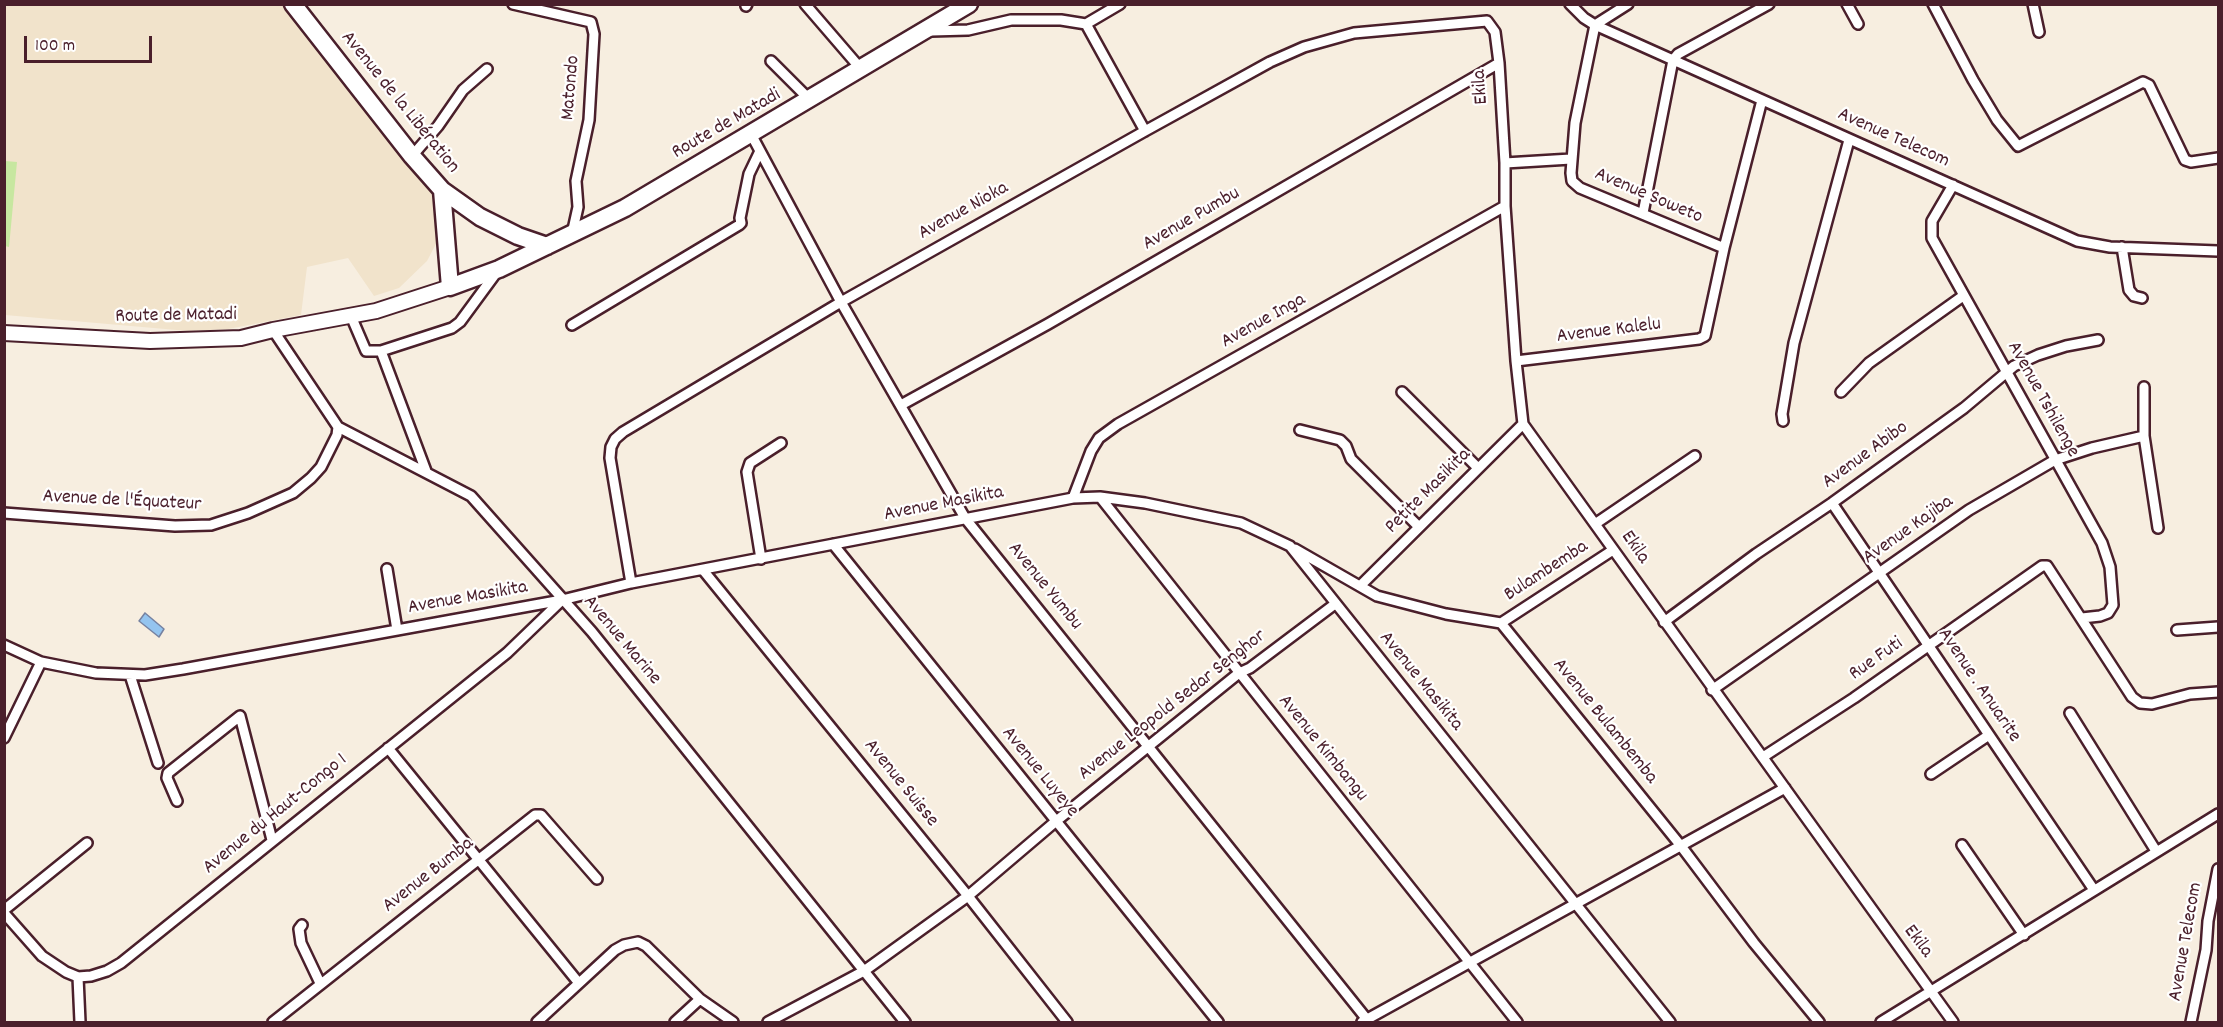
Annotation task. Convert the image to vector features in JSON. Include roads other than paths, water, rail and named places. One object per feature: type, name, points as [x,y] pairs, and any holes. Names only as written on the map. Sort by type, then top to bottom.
[{"type":"highway","name":"Avenue de la Libération","points":[[293,4],[412,156],[442,190],[488,220],[518,236],[547,246]]},
{"type":"highway","name":"Route de Matadi","points":[[450,287],[499,269],[625,208],[969,4]]},
{"type":"highway","points":[[442,190],[450,287]]},
{"type":"main road","name":"Route de Matadi","points":[[4,333],[150,341],[241,338],[405,303],[450,287]]},
{"type":"street","name":"Matondo","points":[[513,4],[591,22],[594,34],[589,120],[576,181],[578,207],[572,235]]},
{"type":"street","points":[[805,4],[861,69]]},
{"type":"street","points":[[925,31],[968,30],[1011,20],[1061,20],[1086,24],[1120,4]]},
{"type":"street","name":"Avenue Telecom","points":[[1570,4],[1595,25],[2077,241],[2110,247],[2218,251]]},
{"type":"street","points":[[1595,25],[1628,4]]},
{"type":"street","points":[[1642,213],[1673,60],[1678,54],[1769,4]]},
{"type":"street","points":[[1847,4],[1858,24]]},
{"type":"street","points":[[1934,4],[1973,80],[1997,120],[2018,146],[2143,82],[2149,85],[2185,160],[2191,162],[2218,158]]},
{"type":"street","points":[[2033,4],[2038,32]]},
{"type":"street","name":"Ekila","points":[[1487,21],[1495,32],[1499,63],[1505,163],[1505,206],[1523,424],[1953,1023]]},
{"type":"street","name":"Avenue Nioka","points":[[632,583],[610,458],[611,447],[615,439],[633,426],[841,302],[1270,63],[1325,40],[1354,33],[1487,21]]},
{"type":"street","points":[[1086,24],[1145,131]]},
{"type":"street","name":"Avenue Soweto","points":[[1595,25],[1575,123],[1571,159],[1572,181],[1580,188],[1724,248]]},
{"type":"street","points":[[771,61],[810,100]]},
{"type":"street","name":"Avenue Pumbu","points":[[901,405],[1048,324],[1499,63]]},
{"type":"street","points":[[412,156],[438,126],[463,90],[487,69]]},
{"type":"street","points":[[1724,248],[1762,100]]},
{"type":"street","name":"Avenue Yumbu","points":[[751,134],[841,302],[965,518],[1366,1022]]},
{"type":"street","points":[[1783,421],[1782,414],[1794,343],[1849,140]]},
{"type":"street","points":[[572,325],[739,225],[749,174],[760,151]]},
{"type":"street","points":[[1505,163],[1571,159]]},
{"type":"street","name":"Avenue Tshilenge","points":[[1953,185],[1932,221],[1930,230],[1932,238],[2102,543],[2110,567],[2113,605],[2108,613],[2082,618]]},
{"type":"street","name":"Avenue Inga","points":[[1073,498],[1091,451],[1099,438],[1118,424],[1505,206]]},
{"type":"street","points":[[2122,247],[2129,290],[2134,296],[2142,298]]},
{"type":"street","name":"Avenue Kalelu","points":[[1516,361],[1699,339],[1705,336],[1724,248]]},
{"type":"street","points":[[351,316],[366,351],[381,351],[452,328],[460,322],[499,269]]},
{"type":"street","points":[[1841,392],[1869,363],[1963,296]]},
{"type":"street","name":"Avenue Marine","points":[[273,330],[338,427],[471,496],[592,632],[905,1023]]},
{"type":"street","name":"Avenue Abibo","points":[[1664,622],[1756,554],[1832,503],[1964,408],[2014,366],[2066,346],[2098,340]]},
{"type":"street","points":[[381,351],[426,471]]},
{"type":"street","points":[[2144,387],[2144,436],[2158,528]]},
{"type":"street","points":[[1402,392],[1478,468]]},
{"type":"street","name":"Petite Masikita","points":[[1360,586],[1523,424]]},
{"type":"street","name":"Avenue de l'Équateur","points":[[4,513],[175,526],[211,525],[248,513],[293,493],[321,466],[337,435],[338,427]]},
{"type":"street","points":[[1300,430],[1340,440],[1346,446],[1351,459],[1419,527]]},
{"type":"street","name":"Avenue Kajiba","points":[[1712,690],[1970,510],[2055,460],[2092,448],[2144,436]]},
{"type":"street","points":[[761,558],[747,472],[750,463],[781,443]]},
{"type":"street","points":[[1595,524],[1695,456]]},
{"type":"street","name":"Avenue Masikita","points":[[4,645],[41,662],[96,673],[130,675],[183,669],[563,600],[632,583],[1073,498],[1100,497],[1145,503],[1241,523],[1290,546],[1670,1023]]},
{"type":"street","name":"Avenue Kimbangu","points":[[1100,497],[1517,1023]]},
{"type":"street","name":"Avenue . Anuarite","points":[[1832,503],[2094,890]]},
{"type":"street","name":"Avenue Luyeye","points":[[833,544],[1218,1023]]},
{"type":"street","points":[[1290,546],[1377,596],[1409,605],[1501,623]]},
{"type":"street","name":"Bulambemba","points":[[1501,623],[1613,550]]},
{"type":"street","name":"Rue Futi","points":[[1763,757],[1929,646],[2042,566],[2048,566],[2082,618]]},
{"type":"street","points":[[387,569],[397,630]]},
{"type":"street","name":"Avenue Suisse","points":[[703,570],[968,896],[1067,1023]]},
{"type":"street","name":"Avenue du Haut-Congo 1","points":[[78,977],[107,971],[121,963],[507,653],[563,600]]},
{"type":"street","name":"Avenue Leopold Sedar Senghor","points":[[768,1023],[864,972],[968,896],[1055,822],[1239,673],[1250,668],[1335,604]]},
{"type":"street","points":[[2082,618],[2132,697],[2140,702],[2152,704],[2190,694],[2218,692]]},
{"type":"street","name":"Avenue Bulambemba","points":[[1501,623],[1681,846],[1754,943],[1819,1023]]},
{"type":"street","points":[[2177,630],[2218,627]]},
{"type":"street","points":[[4,738],[41,662]]},
{"type":"street","points":[[130,675],[158,763]]},
{"type":"street","points":[[2070,712],[2156,851]]},
{"type":"street","points":[[177,801],[167,778],[171,769],[240,716],[272,840]]},
{"type":"street","points":[[1931,774],[1989,735]]},
{"type":"street","points":[[388,748],[579,982]]},
{"type":"street","points":[[1366,1022],[1785,788]]},
{"type":"street","name":"Avenue Bumba","points":[[273,1023],[320,983],[478,861],[531,816],[538,814],[597,879]]},
{"type":"street","points":[[1881,1023],[2218,814]]},
{"type":"street","points":[[80,1023],[78,977],[42,956],[4,911],[87,843]]},
{"type":"street","points":[[1962,845],[2024,935]]},
{"type":"street","name":"Avenue Telecom","points":[[2191,1023],[2206,950],[2208,921],[2218,869]]},
{"type":"street","points":[[2208,921],[2218,919]]},
{"type":"street","points":[[302,925],[299,929],[301,943],[320,983]]},
{"type":"street","points":[[537,1023],[615,950],[638,942],[646,946],[700,999],[733,1023]]},
{"type":"street","points":[[675,1023],[700,999]]},
{"type":"water","points":[[145,613],[164,629],[159,637],[139,621]]}]
